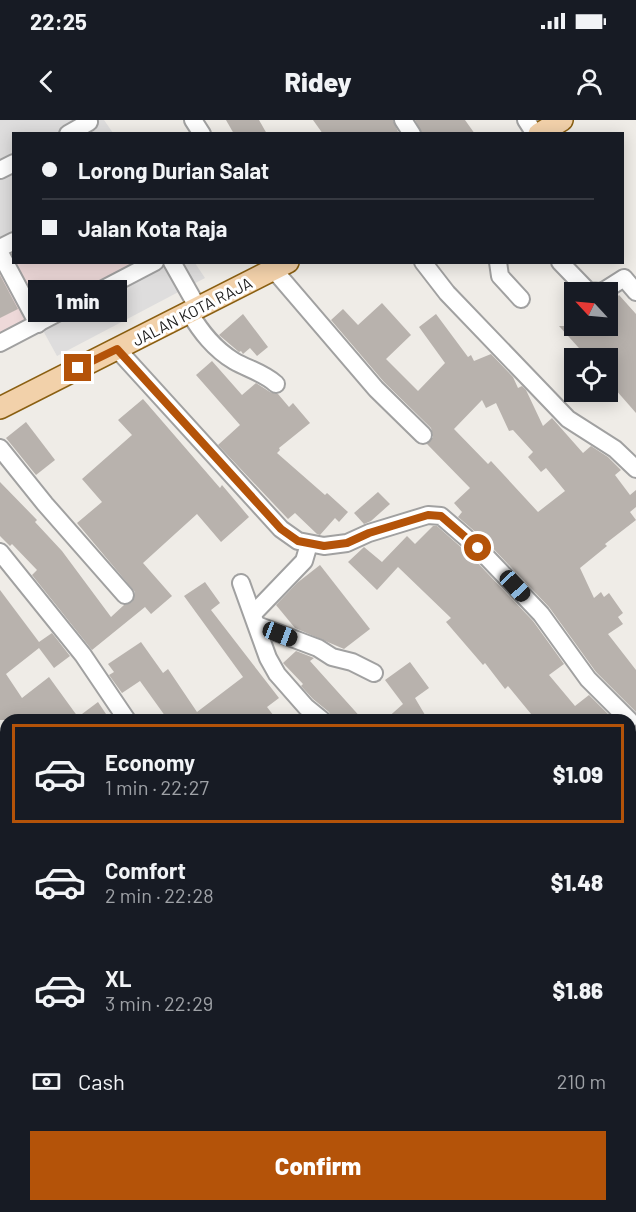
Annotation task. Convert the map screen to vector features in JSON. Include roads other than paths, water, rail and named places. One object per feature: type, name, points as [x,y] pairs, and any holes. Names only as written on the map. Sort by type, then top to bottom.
[{"type":"main road","points":[[542,132],[562,120]]},
{"type":"main road","name":"JALAN KOTA RAJA","points":[[0,408],[284,264]]},
{"type":"street","points":[[73,132],[91,125]]},
{"type":"street","points":[[0,253],[38,324]]},
{"type":"street","points":[[0,343],[151,264]]},
{"type":"street","points":[[173,264],[194,310],[201,333],[234,361],[271,379],[276,384]]},
{"type":"street","points":[[284,264],[376,389],[423,435]]},
{"type":"street","points":[[425,264],[447,293],[568,419],[615,449],[636,469]]},
{"type":"street","points":[[498,264],[500,276],[521,299]]},
{"type":"street","points":[[562,264],[588,291],[602,292],[624,278],[636,292]]},
{"type":"street","points":[[117,349],[281,529],[298,541],[324,546],[347,543],[369,533],[428,515],[441,516],[478,548],[533,606],[588,679],[622,714]]},
{"type":"street","points":[[0,448],[125,596]]},
{"type":"street","points":[[254,619],[304,561],[309,544]]},
{"type":"street","points":[[0,552],[82,655],[124,714]]},
{"type":"street","points":[[241,583],[268,658],[277,674],[315,714]]},
{"type":"street","points":[[254,619],[318,648],[332,657],[352,662],[374,673]]}]
